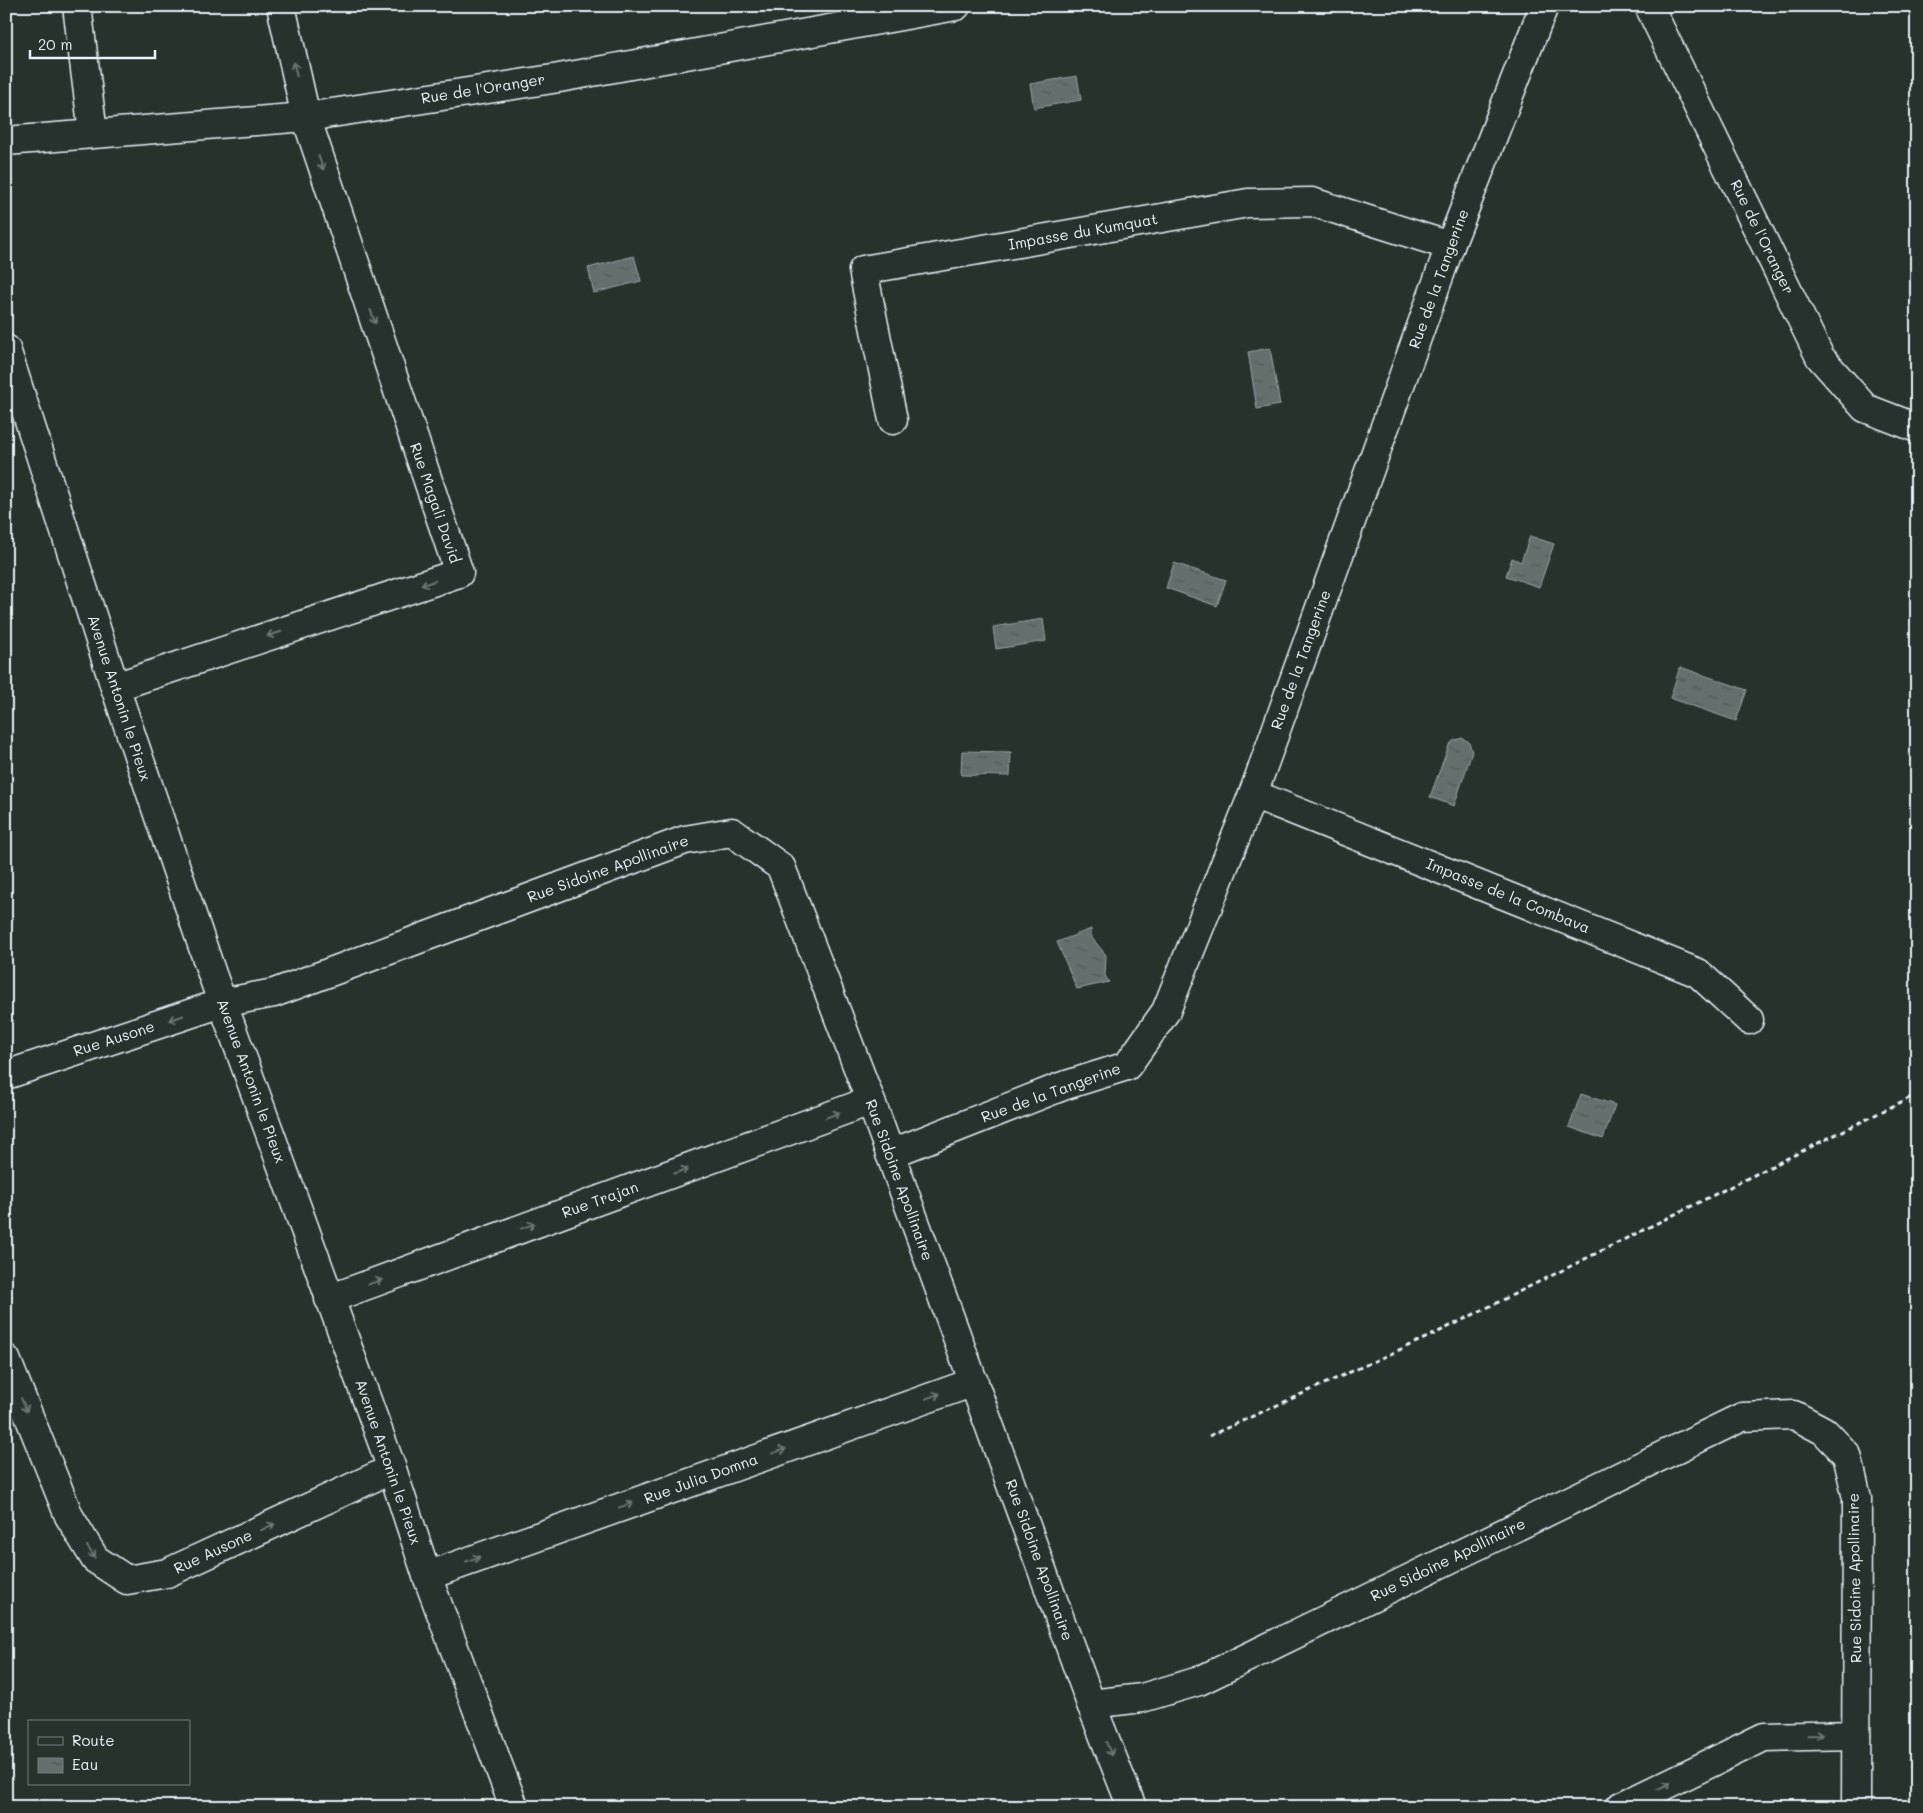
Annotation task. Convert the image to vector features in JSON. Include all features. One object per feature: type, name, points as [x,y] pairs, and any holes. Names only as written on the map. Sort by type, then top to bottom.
[{"type":"street","points":[[77,6],[92,133]]},
{"type":"street","points":[[281,6],[306,117]]},
{"type":"street","name":"Rue de l'Oranger","points":[[6,141],[306,117],[559,78],[956,6]]},
{"type":"street","name":"Rue de la Tangerine","points":[[890,1154],[1063,1086],[1127,1066],[1166,1011],[1253,794],[1450,246],[1544,6]]},
{"type":"street","name":"Rue de l'Oranger","points":[[1649,6],[1820,357],[1864,408],[1917,428]]},
{"type":"street","name":"Rue Magali David","points":[[115,687],[459,573],[306,117]]},
{"type":"street","name":"Impasse du Kumquat","points":[[893,420],[862,270],[1248,203],[1312,202],[1450,246]]},
{"type":"street","name":"Avenue Antonin le Pieux","points":[[6,349],[115,687],[222,1003],[392,1469],[427,1576],[514,1807]]},
{"type":"street","name":"Impasse de la Combava","points":[[1253,794],[1698,973],[1749,1020]]},
{"type":"street","name":"Rue Sidoine Apollinaire","points":[[222,1003],[274,993],[685,840],[732,832],[781,867],[890,1154],[1091,1704],[1142,1698],[1199,1681],[1742,1417],[1794,1415],[1824,1431],[1847,1455],[1857,1498],[1856,1807]]},
{"type":"street","name":"Rue Ausone","points":[[6,1075],[222,1003]]},
{"type":"street","name":"Rue Trajan","points":[[329,1298],[870,1102]]},
{"type":"street","name":"Rue Ausone","points":[[6,1359],[69,1516],[95,1559],[127,1580],[167,1573],[392,1469]]},
{"type":"street","name":"Rue Julia Domna","points":[[427,1576],[974,1382]]},
{"type":"street","points":[[1091,1704],[1132,1807]]},
{"type":"street","points":[[1620,1807],[1764,1737],[1856,1734]]},
{"type":"path","points":[[1209,1436],[1430,1336],[1917,1094]]},
{"type":"water","points":[[1077,76],[1081,100],[1034,108],[1030,84]]},
{"type":"water","points":[[634,256],[641,281],[594,293],[588,268]]},
{"type":"water","points":[[1270,348],[1280,405],[1257,409],[1248,352]]},
{"type":"water","points":[[1530,536],[1554,544],[1539,587],[1506,576],[1512,558],[1521,562]]},
{"type":"water","points":[[1174,563],[1226,580],[1217,606],[1166,588]]},
{"type":"water","points":[[1043,619],[1046,641],[996,649],[993,627]]},
{"type":"water","points":[[1680,667],[1747,690],[1736,721],[1670,698]]},
{"type":"water","points":[[1462,738],[1469,742],[1472,752],[1454,806],[1430,797],[1449,745],[1453,741]]},
{"type":"water","points":[[962,751],[1011,752],[1010,776],[961,775]]},
{"type":"water","points":[[1091,929],[1092,938],[1106,955],[1105,976],[1109,982],[1077,989],[1057,942]]},
{"type":"water","points":[[1581,1094],[1615,1105],[1603,1139],[1569,1127]]}]
